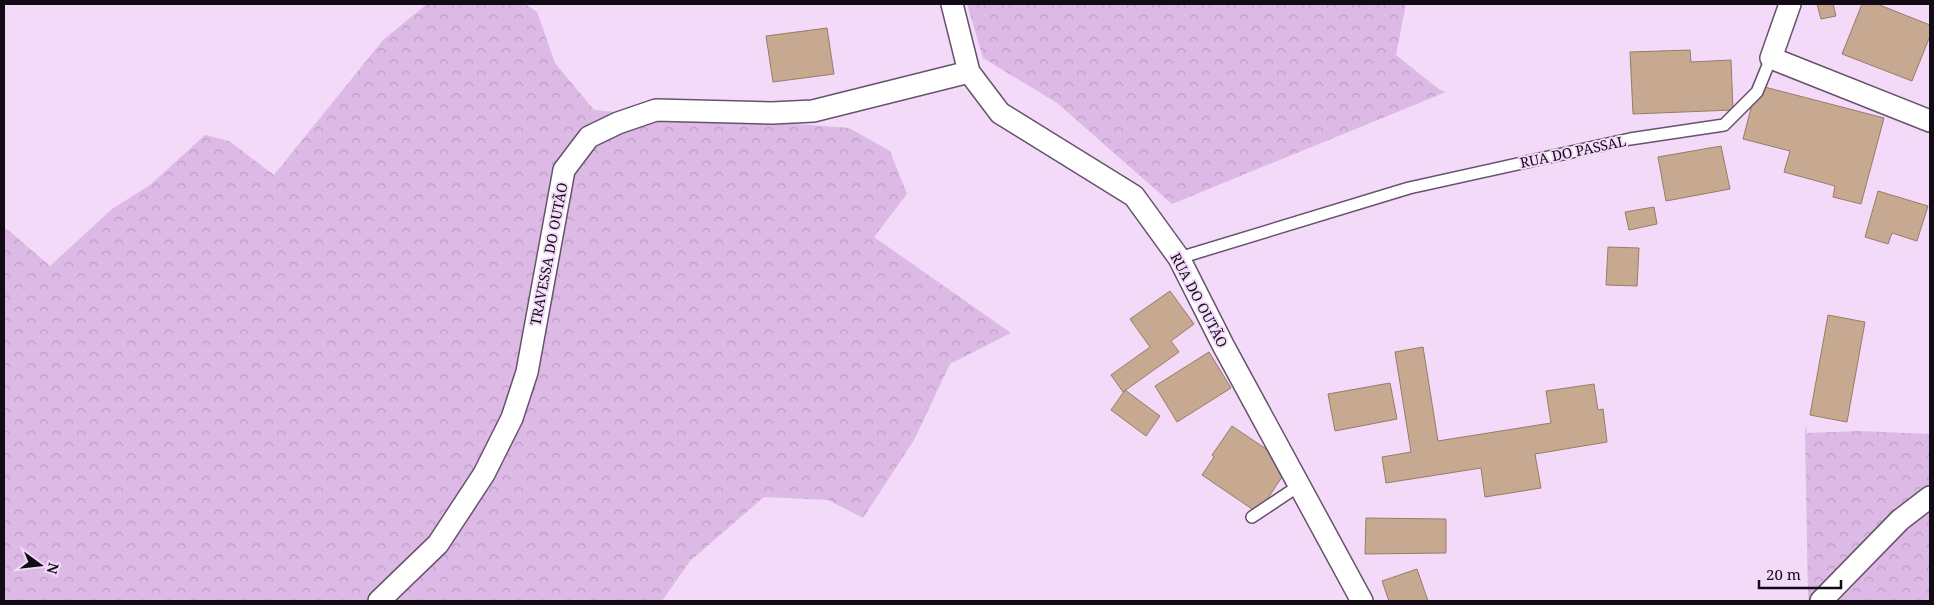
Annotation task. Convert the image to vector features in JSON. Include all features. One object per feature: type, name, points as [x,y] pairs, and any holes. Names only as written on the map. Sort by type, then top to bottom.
[{"type":"street","name":"RUA DO OUTÃO","points":[[952,4],[969,72],[1000,113],[1134,196],[1179,258],[1223,345],[1362,601]]},
{"type":"street","points":[[1790,4],[1771,58],[1930,121]]},
{"type":"street","name":"TRAVESSA DO OUTÃO","points":[[379,601],[438,544],[484,474],[512,418],[527,372],[564,170],[589,137],[618,123],[656,110],[813,111],[969,72]]},
{"type":"street","points":[[1821,601],[1900,520],[1930,497]]},
{"type":"lane","name":"RUA DO PASSAL","points":[[1179,258],[1409,188],[1630,139],[1724,125],[1757,92],[1771,58]]},
{"type":"lane","points":[[1252,517],[1300,485]]},
{"type":"green space","points":[[427,4],[525,4],[537,12],[555,63],[594,110],[849,128],[890,151],[907,194],[874,237],[1011,333],[950,364],[914,440],[863,518],[828,500],[764,497],[690,561],[662,601],[4,601],[4,229],[8,230],[50,266],[112,209],[150,185],[205,135],[229,141],[274,175],[383,40]]},
{"type":"green space","points":[[967,4],[1406,4],[1396,55],[1440,90],[1446,92],[1172,204],[1057,103],[983,58]]},
{"type":"green space","points":[[1807,425],[1806,433],[1860,431],[1930,434],[1930,601],[1809,601],[1805,431]]},
{"type":"building","points":[[1817,4],[1833,4],[1836,16],[1821,19]]},
{"type":"building","points":[[1862,4],[1877,4],[1930,25],[1930,36],[1912,81],[1842,54]]},
{"type":"building","points":[[827,28],[834,74],[773,82],[766,36]]},
{"type":"building","points":[[1690,50],[1691,62],[1731,60],[1733,110],[1633,114],[1630,52]]},
{"type":"building","points":[[1757,85],[1884,118],[1861,204],[1833,197],[1835,186],[1784,172],[1790,151],[1743,139]]},
{"type":"building","points":[[1721,146],[1730,189],[1666,201],[1658,157]]},
{"type":"building","points":[[1878,191],[1928,206],[1917,241],[1892,233],[1888,244],[1865,237]]},
{"type":"building","points":[[1654,207],[1657,224],[1629,230],[1625,212]]},
{"type":"building","points":[[1608,247],[1639,248],[1637,286],[1606,285]]},
{"type":"building","points":[[1170,291],[1194,324],[1171,341],[1179,352],[1123,392],[1111,375],[1150,347],[1130,319]]},
{"type":"building","points":[[1828,315],[1865,322],[1847,422],[1810,415]]},
{"type":"building","points":[[1423,347],[1438,441],[1551,423],[1546,391],[1594,384],[1598,410],[1603,409],[1607,442],[1535,454],[1541,488],[1485,497],[1481,468],[1386,483],[1382,457],[1411,452],[1395,352]]},
{"type":"building","points":[[1209,352],[1231,388],[1177,422],[1155,386]]},
{"type":"building","points":[[1390,383],[1397,419],[1335,431],[1328,394]]},
{"type":"building","points":[[1125,390],[1160,416],[1146,436],[1111,410]]},
{"type":"building","points":[[1232,426],[1290,465],[1258,513],[1202,475],[1214,457],[1212,455]]},
{"type":"building","points":[[1366,518],[1446,519],[1446,553],[1365,554]]},
{"type":"building","points":[[1417,569],[1428,601],[1389,601],[1382,581]]}]
